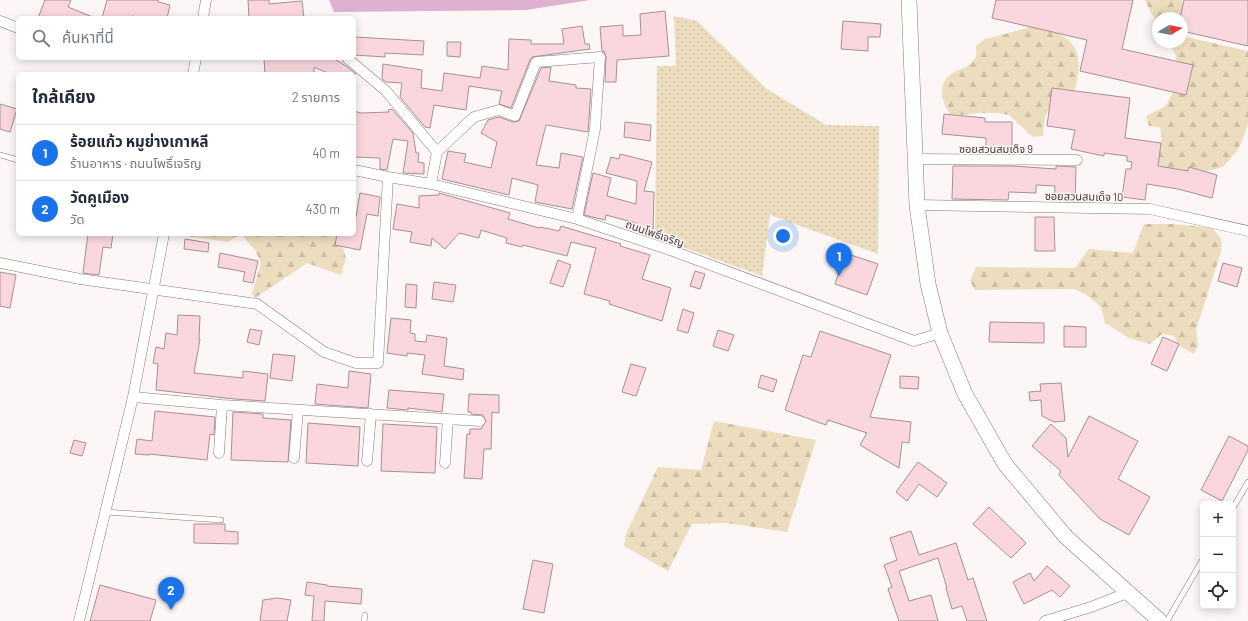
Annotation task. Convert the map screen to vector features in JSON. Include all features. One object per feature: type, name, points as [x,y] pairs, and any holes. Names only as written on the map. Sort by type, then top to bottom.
[{"type":"main road","points":[[909,0],[917,205],[928,284],[940,333],[965,394],[1005,464],[1066,537],[1160,621]]},
{"type":"street","points":[[203,16],[206,0]]},
{"type":"street","points":[[0,20],[16,27]]},
{"type":"street","points":[[431,184],[437,152],[474,117],[499,110],[515,116],[536,62],[600,57],[595,129],[577,219]]},
{"type":"street","points":[[193,72],[196,60]]},
{"type":"street","points":[[349,60],[386,91],[437,152]]},
{"type":"street","name":"ซอยสวนสมเด็จ 9","points":[[915,159],[1077,160]]},
{"type":"street","name":"ถนนโพธิ์เจริญ","points":[[356,170],[431,184],[577,219],[673,251],[914,340],[940,333]]},
{"type":"street","points":[[0,264],[80,279],[257,304],[324,352],[356,363],[378,363],[388,177]]},
{"type":"street","name":"ซอยสวนสมเด็จ 10","points":[[917,205],[1150,209],[1248,231]]},
{"type":"street","points":[[79,621],[133,397],[155,290],[164,236]]},
{"type":"street","points":[[133,397],[222,405],[480,421]]},
{"type":"street","points":[[219,453],[222,405]]},
{"type":"street","points":[[294,458],[298,410]]},
{"type":"street","points":[[367,460],[371,414]]},
{"type":"street","points":[[445,463],[448,419]]},
{"type":"street","points":[[1045,621],[1091,607],[1128,593]]},
{"type":"lane","points":[[0,155],[16,159]]},
{"type":"lane","points":[[1236,503],[1248,482]]},
{"type":"lane","points":[[106,512],[220,520]]},
{"type":"lane","points":[[1167,621],[1200,564]]},
{"type":"lane","points":[[364,621],[365,615]]},
{"type":"green space","points":[[1145,0],[1181,0],[1188,12],[1152,12],[1152,14]]},
{"type":"green space","points":[[674,16],[697,21],[767,89],[826,125],[879,126],[878,254],[770,215],[762,276],[655,237],[657,66],[676,66]]},
{"type":"green space","points":[[1035,26],[1054,32],[1068,40],[1074,46],[1079,63],[1075,89],[1049,110],[1045,118],[1043,136],[1033,137],[1009,115],[998,113],[977,113],[967,115],[950,114],[943,99],[943,84],[950,75],[973,62],[976,55],[976,46],[985,39]]},
{"type":"green space","points":[[1188,37],[1248,51],[1248,124],[1237,151],[1223,167],[1192,173],[1161,167],[1155,158],[1162,138],[1160,127],[1149,126],[1146,116],[1166,106],[1180,76],[1175,54],[1172,48],[1188,48]]},
{"type":"green space","points":[[1144,224],[1172,224],[1213,228],[1221,239],[1222,249],[1196,330],[1198,346],[1194,354],[1179,346],[1174,336],[1162,334],[1150,344],[1129,338],[1105,323],[1101,307],[1087,295],[1074,289],[975,290],[970,281],[976,267],[1075,268],[1089,249],[1133,253]]},
{"type":"green space","points":[[186,236],[238,236],[228,242]]},
{"type":"green space","points":[[243,236],[340,236],[346,258],[341,275],[307,263],[255,298],[252,294],[261,263],[255,250]]},
{"type":"green space","points":[[714,421],[816,440],[787,532],[726,523],[692,524],[668,571],[624,546],[626,534],[658,467],[701,470]]},
{"type":"shaded area","points":[[329,0],[590,0],[526,10],[334,12]]},
{"type":"building","points":[[45,0],[71,0],[68,7],[90,16],[39,16]]},
{"type":"building","points":[[107,0],[158,0],[158,2],[170,5],[167,16],[103,16]]},
{"type":"building","points":[[248,0],[269,0],[269,4],[302,1],[304,16],[249,16]]},
{"type":"building","points":[[996,0],[1133,0],[1122,49],[1193,65],[1186,95],[1080,71],[1087,40],[992,18]]},
{"type":"building","points":[[1184,0],[1248,0],[1248,46],[1188,32],[1188,12],[1181,12]]},
{"type":"building","points":[[665,11],[669,56],[617,60],[616,82],[605,82],[606,57],[604,51],[602,51],[600,27],[623,25],[623,36],[641,35],[640,14]]},
{"type":"building","points":[[843,21],[881,24],[880,37],[868,37],[868,51],[841,49]]},
{"type":"building","points":[[582,26],[585,44],[589,44],[590,49],[532,57],[511,108],[499,104],[502,91],[469,86],[466,110],[434,105],[430,128],[425,127],[400,97],[402,83],[386,82],[382,79],[383,64],[422,70],[421,88],[442,91],[444,73],[480,78],[482,66],[508,70],[509,39],[531,40],[531,44],[564,44],[562,29]]},
{"type":"building","points":[[356,37],[424,41],[423,55],[385,53],[385,57],[356,55]]},
{"type":"building","points":[[447,42],[461,42],[460,57],[447,56]]},
{"type":"building","points":[[264,60],[336,60],[354,72],[325,72],[314,67],[314,72],[265,72]]},
{"type":"building","points":[[551,67],[549,81],[576,85],[576,88],[591,89],[588,132],[546,125],[536,165],[559,168],[561,153],[583,157],[572,209],[535,202],[538,185],[512,178],[509,195],[442,179],[448,151],[466,154],[464,162],[491,168],[497,142],[481,133],[488,120],[499,117],[513,122],[519,121],[541,68]]},
{"type":"building","points":[[1052,88],[1130,98],[1125,138],[1161,143],[1158,166],[1188,171],[1189,167],[1217,175],[1212,198],[1178,189],[1147,184],[1145,200],[1122,197],[1126,169],[1131,169],[1132,162],[1127,161],[1127,156],[1104,153],[1104,156],[1071,149],[1075,130],[1047,126]]},
{"type":"building","points":[[0,104],[16,109],[10,132],[0,129]]},
{"type":"building","points":[[392,109],[413,133],[416,153],[419,153],[418,162],[424,163],[424,174],[403,173],[408,141],[393,139],[387,170],[380,169],[380,158],[356,157],[356,112],[361,113],[389,112],[388,110]]},
{"type":"building","points":[[944,114],[985,118],[985,122],[1012,122],[1012,153],[986,153],[986,138],[942,134]]},
{"type":"building","points":[[625,122],[651,125],[650,141],[624,137]]},
{"type":"building","points":[[620,154],[652,162],[644,191],[654,192],[653,232],[636,232],[636,223],[606,215],[605,220],[584,215],[593,173],[611,178],[607,196],[636,204],[637,181],[606,173],[611,157],[619,159]]},
{"type":"building","points":[[953,166],[1012,166],[1056,169],[1056,166],[1076,167],[1075,201],[1054,200],[1055,186],[1036,185],[1036,193],[1009,192],[1008,200],[952,199]]},
{"type":"building","points":[[360,193],[380,197],[378,216],[367,214],[360,250],[335,245],[337,236],[356,236],[356,217]]},
{"type":"building","points":[[439,193],[510,213],[508,219],[539,228],[559,231],[561,226],[621,244],[620,246],[650,255],[642,279],[671,288],[662,321],[609,304],[610,301],[584,294],[596,248],[571,242],[567,256],[523,245],[522,247],[506,243],[507,238],[481,230],[479,238],[459,233],[445,249],[432,238],[431,246],[410,242],[412,232],[393,229],[397,204],[419,208],[419,196],[439,195]]},
{"type":"building","points":[[1035,217],[1054,217],[1055,251],[1035,251]]},
{"type":"building","points":[[88,236],[113,236],[111,248],[103,247],[99,275],[83,273]]},
{"type":"building","points":[[185,239],[209,243],[208,252],[184,249]]},
{"type":"building","points":[[220,253],[258,261],[253,283],[243,281],[245,272],[218,267]]},
{"type":"building","points":[[845,253],[878,264],[867,295],[835,284]]},
{"type":"building","points":[[558,260],[571,265],[563,287],[550,283]]},
{"type":"building","points":[[1223,263],[1242,268],[1237,287],[1218,281]]},
{"type":"building","points":[[695,271],[705,274],[700,289],[690,286]]},
{"type":"building","points":[[0,272],[16,275],[10,308],[0,306]]},
{"type":"building","points":[[434,282],[456,285],[453,302],[432,299]]},
{"type":"building","points":[[406,284],[417,285],[416,308],[405,307]]},
{"type":"building","points":[[683,309],[694,313],[688,333],[677,330]]},
{"type":"building","points":[[178,315],[200,316],[200,339],[194,373],[243,378],[243,371],[268,374],[265,401],[156,390],[158,364],[153,363],[156,347],[164,349],[166,333],[177,335]]},
{"type":"building","points":[[391,318],[411,320],[410,333],[415,334],[415,341],[426,342],[427,335],[447,338],[444,366],[464,369],[463,380],[422,374],[425,355],[407,353],[407,356],[387,353]]},
{"type":"building","points":[[990,322],[1044,323],[1044,343],[989,342]]},
{"type":"building","points":[[1064,326],[1086,327],[1086,347],[1064,347]]},
{"type":"building","points":[[250,329],[262,331],[259,345],[247,342]]},
{"type":"building","points":[[718,330],[734,335],[728,351],[713,346]]},
{"type":"building","points":[[820,331],[891,355],[870,417],[911,422],[909,443],[902,442],[899,468],[860,445],[867,433],[828,420],[826,425],[785,410],[803,355],[811,357]]},
{"type":"building","points":[[1163,337],[1179,344],[1167,371],[1151,364]]},
{"type":"building","points":[[273,354],[295,356],[292,381],[270,378]]},
{"type":"building","points":[[631,364],[646,368],[636,396],[622,392]]},
{"type":"building","points":[[349,371],[371,374],[368,408],[315,404],[317,384],[348,388]]},
{"type":"building","points":[[761,375],[777,380],[773,392],[758,387]]},
{"type":"building","points":[[900,376],[919,377],[918,389],[900,388]]},
{"type":"building","points":[[1061,383],[1065,421],[1054,422],[1042,416],[1041,400],[1030,401],[1029,392],[1041,391],[1040,384]]},
{"type":"building","points":[[389,390],[444,394],[442,412],[408,408],[408,410],[387,408]]},
{"type":"building","points":[[469,394],[499,395],[499,413],[492,412],[491,449],[484,449],[482,479],[464,478],[467,434],[470,434],[470,429],[481,429],[486,421],[483,415],[471,414],[471,412],[468,412]]},
{"type":"building","points":[[155,411],[215,417],[214,435],[210,434],[207,460],[135,454],[137,439],[152,441]]},
{"type":"building","points":[[233,412],[263,414],[263,418],[291,420],[288,462],[231,460]]},
{"type":"building","points":[[1089,416],[1138,441],[1118,479],[1150,497],[1129,535],[1100,519],[1059,475],[1061,471],[1032,446],[1051,424],[1066,438],[1068,457]]},
{"type":"building","points":[[308,423],[360,427],[358,466],[306,463]]},
{"type":"building","points":[[383,424],[437,427],[435,473],[381,471]]},
{"type":"building","points":[[1229,436],[1248,446],[1248,450],[1222,501],[1201,490]]},
{"type":"building","points":[[74,440],[86,443],[82,456],[70,453]]},
{"type":"building","points":[[918,462],[947,483],[937,497],[919,484],[907,501],[896,492]]},
{"type":"building","points":[[989,507],[1026,543],[1011,558],[973,524]]},
{"type":"building","points":[[194,524],[225,524],[225,531],[238,532],[238,544],[194,543]]},
{"type":"building","points":[[911,531],[919,555],[956,543],[968,580],[973,578],[987,621],[967,621],[962,606],[952,609],[938,558],[899,571],[909,601],[931,595],[938,621],[899,621],[888,589],[892,587],[884,565],[897,560],[890,538]]},
{"type":"building","points":[[533,560],[553,564],[544,613],[523,609]]},
{"type":"building","points":[[1047,566],[1070,586],[1060,597],[1052,590],[1024,604],[1013,582],[1030,573],[1034,581]]},
{"type":"building","points":[[307,582],[327,586],[362,589],[361,604],[325,601],[324,621],[312,621],[314,596],[305,595]]},
{"type":"building","points":[[100,585],[156,600],[150,621],[90,621]]},
{"type":"building","points":[[277,598],[291,600],[287,621],[260,621],[263,600]]},
{"type":"place","name":"ร้อยแก้ว หมูย่างเกาหลี","points":[[839,276]]},
{"type":"place","name":"วัดคูเมือง","points":[[171,610]]}]
